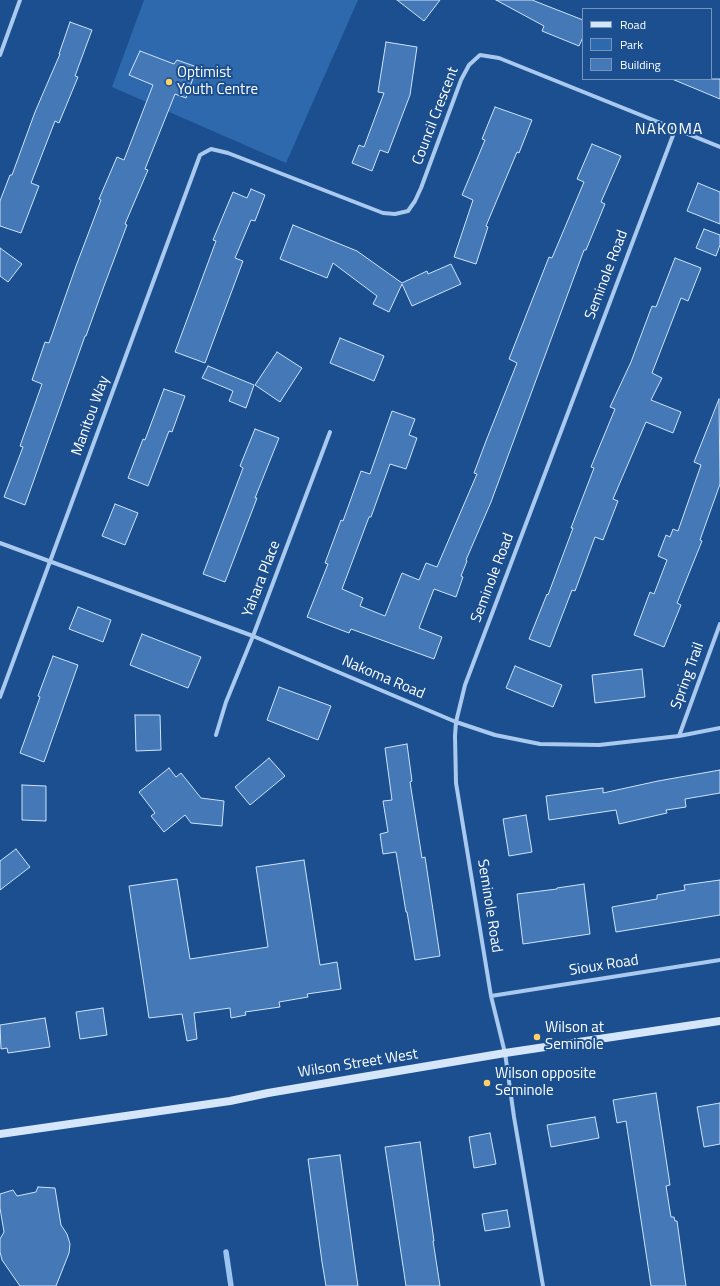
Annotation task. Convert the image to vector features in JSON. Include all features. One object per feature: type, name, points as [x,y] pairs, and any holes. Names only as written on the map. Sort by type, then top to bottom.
[{"type":"main road","name":"Wilson Street West","points":[[0,1134],[230,1101],[268,1092],[505,1053],[720,1022]]},
{"type":"street","points":[[0,55],[20,0]]},
{"type":"street","name":"Council Crescent","points":[[211,149],[228,154],[383,213],[395,214],[408,211],[421,188],[461,80],[470,65],[480,55],[499,58],[720,147]]},
{"type":"street","name":"Seminole Road","points":[[543,1286],[514,1117],[505,1053],[491,996],[456,783],[456,722],[465,685],[675,130]]},
{"type":"street","name":"Manitou Way","points":[[0,697],[200,154],[211,149]]},
{"type":"street","name":"Yahara Place","points":[[216,735],[226,702],[253,636],[330,432]]},
{"type":"street","name":"Nakoma Road","points":[[0,543],[253,636],[456,722],[495,735],[540,744],[599,745],[679,736],[720,728]]},
{"type":"street","name":"Spring Trail","points":[[679,736],[720,624]]},
{"type":"street","name":"Sioux Road","points":[[491,996],[720,960]]},
{"type":"green space","points":[[144,0],[358,0],[286,163],[112,87]]},
{"type":"building","points":[[397,0],[440,0],[424,21]]},
{"type":"building","points":[[496,0],[532,0],[582,20],[582,39],[579,46],[542,31],[544,26]]},
{"type":"building","points":[[70,22],[92,30],[75,76],[78,77],[59,123],[55,121],[31,183],[39,186],[21,233],[0,226],[0,201],[10,175],[12,175],[35,112],[60,54]]},
{"type":"building","points":[[386,42],[417,47],[410,95],[388,153],[380,150],[372,171],[352,163],[359,145],[364,147],[384,93],[378,92]]},
{"type":"building","points":[[140,51],[174,64],[177,60],[197,67],[186,98],[175,94],[145,169],[148,170],[125,224],[127,225],[85,336],[25,505],[4,497],[23,447],[20,446],[42,384],[32,380],[45,342],[49,343],[101,200],[99,199],[117,157],[124,160],[153,85],[129,75]]},
{"type":"building","points":[[720,79],[720,99],[674,80],[712,80]]},
{"type":"building","points":[[495,107],[532,120],[519,153],[517,152],[486,226],[488,227],[476,264],[454,257],[473,200],[462,195],[485,140],[482,139]]},
{"type":"building","points":[[592,144],[621,156],[601,202],[605,204],[586,250],[584,250],[491,502],[466,560],[467,561],[461,576],[463,577],[456,597],[434,589],[419,628],[442,637],[434,659],[351,629],[349,633],[307,617],[328,564],[325,563],[341,520],[343,521],[361,471],[370,474],[392,411],[415,419],[409,435],[417,438],[406,469],[390,464],[371,517],[369,517],[342,589],[363,598],[360,606],[385,616],[402,573],[419,580],[426,563],[437,567],[477,474],[474,473],[517,363],[509,359],[549,257],[552,258],[584,182],[577,179]]},
{"type":"building","points":[[698,183],[720,192],[720,224],[687,211]]},
{"type":"building","points":[[251,189],[265,195],[255,221],[251,220],[235,258],[243,261],[205,363],[175,352],[216,241],[213,240],[233,192],[247,198]]},
{"type":"building","points":[[293,225],[357,251],[402,283],[427,271],[428,274],[451,264],[461,284],[412,306],[402,284],[389,312],[373,304],[377,296],[333,263],[327,278],[280,259]]},
{"type":"building","points":[[704,229],[720,235],[720,245],[716,256],[696,248]]},
{"type":"building","points":[[0,248],[22,264],[8,282],[0,276]]},
{"type":"building","points":[[675,258],[701,268],[688,301],[681,298],[652,373],[662,378],[651,400],[681,412],[673,433],[646,422],[613,499],[618,501],[603,540],[595,537],[575,591],[572,590],[550,647],[529,639],[547,594],[548,595],[594,468],[591,467],[615,409],[610,407],[631,362],[652,306],[656,307]]},
{"type":"building","points":[[340,338],[384,356],[374,381],[330,363]]},
{"type":"building","points":[[277,352],[302,368],[280,402],[255,385]]},
{"type":"building","points":[[208,366],[254,385],[246,408],[229,401],[233,391],[202,378]]},
{"type":"building","points":[[164,389],[185,396],[172,432],[169,431],[148,486],[128,478],[143,439],[145,440]]},
{"type":"building","points":[[719,399],[720,484],[700,540],[702,541],[677,603],[681,605],[664,647],[634,635],[650,592],[654,594],[667,560],[658,556],[666,535],[670,537],[673,529],[678,531],[701,465],[694,462]]},
{"type":"building","points":[[255,429],[279,438],[255,498],[257,498],[225,582],[203,574],[243,468],[240,466]]},
{"type":"building","points":[[115,504],[138,513],[125,545],[102,536]]},
{"type":"building","points":[[78,607],[111,620],[103,642],[69,629]]},
{"type":"building","points":[[142,634],[201,657],[188,688],[130,665]]},
{"type":"building","points":[[53,656],[78,665],[44,762],[20,753],[40,697],[38,696]]},
{"type":"building","points":[[515,666],[562,685],[553,707],[506,688]]},
{"type":"building","points":[[642,669],[645,697],[595,703],[592,675]]},
{"type":"building","points":[[279,687],[331,706],[318,740],[267,720]]},
{"type":"building","points":[[135,715],[160,715],[161,750],[136,751]]},
{"type":"building","points":[[407,744],[412,781],[410,782],[422,858],[425,857],[440,956],[415,960],[396,852],[383,854],[380,834],[388,832],[383,801],[392,800],[385,748]]},
{"type":"building","points":[[269,758],[285,776],[250,805],[235,787]]},
{"type":"building","points":[[169,768],[176,777],[181,773],[201,798],[224,801],[222,826],[191,823],[185,815],[164,832],[151,816],[155,813],[139,792]]},
{"type":"building","points":[[720,770],[720,793],[685,799],[686,807],[666,810],[667,813],[619,824],[616,810],[549,820],[546,796],[603,788],[603,793]]},
{"type":"building","points":[[22,785],[46,786],[46,821],[22,820]]},
{"type":"building","points":[[526,815],[532,852],[509,856],[503,819]]},
{"type":"building","points":[[16,849],[30,867],[0,890],[0,861]]},
{"type":"building","points":[[304,860],[320,965],[337,962],[341,989],[307,994],[308,997],[279,1002],[280,1007],[245,1012],[246,1015],[231,1018],[230,1008],[194,1013],[197,1039],[187,1041],[182,1014],[149,1018],[129,886],[177,879],[190,959],[268,947],[256,867]]},
{"type":"building","points":[[720,880],[720,915],[616,932],[612,907],[657,899],[657,895],[685,890],[684,885]]},
{"type":"building","points":[[584,884],[590,934],[523,944],[517,894]]},
{"type":"building","points":[[103,1008],[107,1035],[80,1039],[76,1012]]},
{"type":"building","points":[[45,1018],[50,1047],[8,1053],[7,1048],[1,1049],[0,1025]]},
{"type":"building","points":[[656,1093],[670,1185],[666,1186],[671,1217],[674,1217],[675,1221],[677,1221],[686,1286],[651,1286],[626,1121],[617,1123],[613,1100]]},
{"type":"building","points":[[720,1103],[720,1144],[704,1147],[697,1107]]},
{"type":"building","points":[[595,1117],[599,1138],[551,1147],[547,1125]]},
{"type":"building","points":[[490,1133],[496,1164],[474,1168],[469,1137]]},
{"type":"building","points":[[420,1142],[440,1286],[406,1286],[385,1147]]},
{"type":"building","points":[[340,1155],[358,1286],[326,1286],[322,1262],[308,1159]]},
{"type":"building","points":[[38,1187],[55,1188],[61,1225],[67,1234],[70,1244],[69,1253],[56,1286],[20,1286],[2,1260],[0,1252],[0,1239],[4,1232],[0,1208],[0,1194],[13,1190],[17,1196],[36,1192]]},
{"type":"building","points":[[507,1210],[510,1227],[485,1231],[482,1214]]},
{"type":"waterway","points":[[226,1252],[231,1286]]},
{"type":"place","name":"Optimist Youth Centre","points":[[169,82]]},
{"type":"place","name":"Wilson at Seminole","points":[[537,1037]]},
{"type":"place","name":"Wilson opposite Seminole","points":[[487,1083]]},
{"type":"district","name":"NAKOMA","points":[[669,130]]}]
